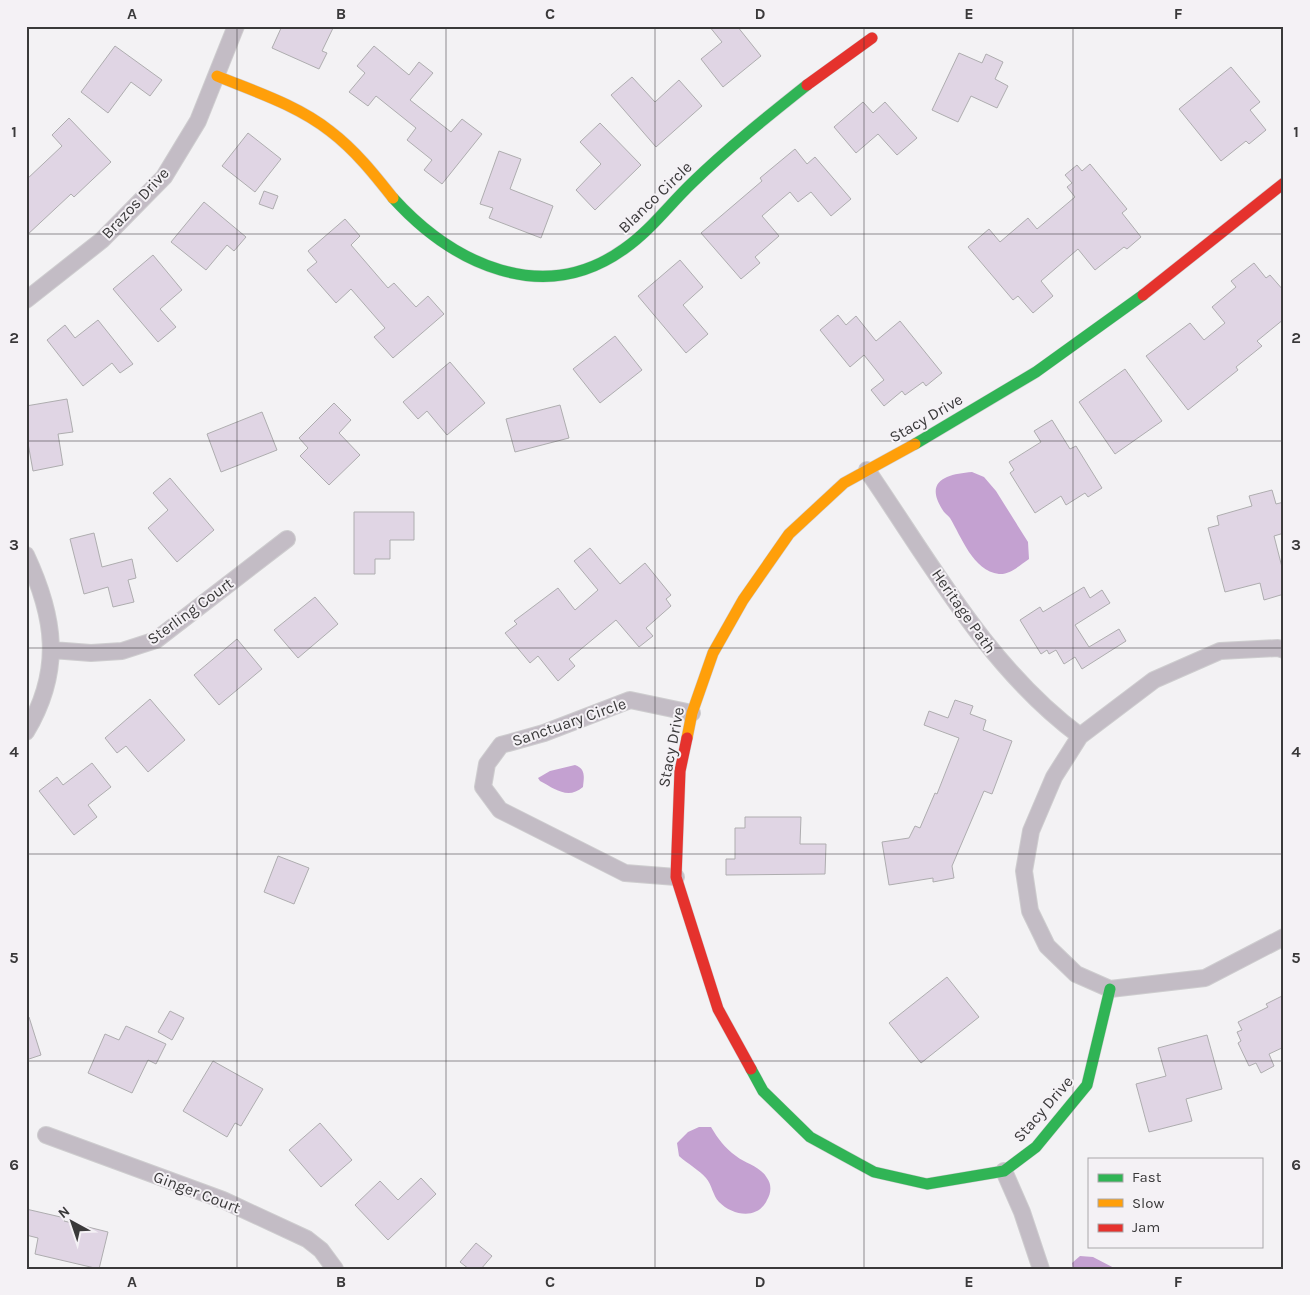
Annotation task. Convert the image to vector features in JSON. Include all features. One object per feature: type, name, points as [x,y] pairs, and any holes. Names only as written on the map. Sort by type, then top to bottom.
[{"type":"street","name":"Brazos Drive","points":[[26,300],[102,240],[164,178],[198,121],[218,76],[236,26]]},
{"type":"street","name":"Blanco Circle","points":[[218,76],[283,102],[331,131],[409,215],[432,235],[469,258],[501,272],[549,277],[571,274],[622,251],[650,227],[696,180],[793,95],[872,38]]},
{"type":"street","name":"Stacy Drive","points":[[1110,989],[1087,1085],[1036,1147],[1004,1171],[927,1184],[874,1172],[810,1137],[763,1090],[718,1009],[676,877],[676,834],[680,771],[692,713],[713,653],[743,600],[789,534],[844,483],[1036,372],[1118,314],[1284,183]]},
{"type":"street","name":"Heritage Path","points":[[867,470],[990,649],[1052,715],[1080,736]]},
{"type":"street","name":"Sterling Court","points":[[52,650],[91,653],[122,652],[156,640],[287,539]]},
{"type":"street","points":[[26,554],[41,587],[51,629],[52,650],[48,679],[38,712],[26,732]]},
{"type":"street","points":[[1284,650],[1220,651],[1154,680],[1080,736],[1054,777],[1031,831],[1024,870],[1030,911],[1047,946],[1076,974],[1110,989],[1205,978],[1284,937]]},
{"type":"street","name":"Sanctuary Circle","points":[[676,877],[625,873],[500,810],[483,788],[487,764],[501,745],[544,733],[630,700],[692,713]]},
{"type":"street","name":"Ginger Court","points":[[46,1135],[223,1200],[307,1239],[321,1250],[336,1269]]},
{"type":"street","points":[[1004,1171],[1022,1212],[1041,1269]]},
{"type":"shaded area","points":[[972,472],[984,477],[996,491],[1028,542],[1029,559],[1007,573],[999,574],[990,571],[982,567],[975,560],[937,499],[937,485],[941,480]]},
{"type":"shaded area","points":[[575,765],[583,771],[583,787],[572,793],[556,790],[538,778],[550,771]]},
{"type":"shaded area","points":[[699,1127],[711,1127],[728,1150],[761,1171],[767,1178],[770,1186],[769,1195],[758,1211],[745,1214],[725,1207],[717,1200],[706,1178],[679,1156],[677,1143],[688,1132]]},
{"type":"shaded area","points":[[1080,1256],[1093,1257],[1116,1269],[1073,1269],[1072,1263]]},
{"type":"building","points":[[282,26],[334,26],[322,51],[327,53],[319,69],[272,48]]},
{"type":"building","points":[[709,26],[737,26],[761,56],[723,87],[701,59],[722,42]]},
{"type":"building","points":[[115,46],[162,80],[150,96],[131,82],[108,113],[81,92]]},
{"type":"building","points":[[374,46],[409,75],[419,62],[433,73],[410,100],[451,132],[462,119],[482,134],[442,184],[424,170],[432,160],[407,140],[416,128],[376,96],[368,106],[349,92],[365,73],[357,66]]},
{"type":"building","points":[[959,53],[982,63],[986,54],[1003,62],[995,79],[1008,86],[997,108],[971,96],[958,122],[932,110]]},
{"type":"building","points":[[1231,67],[1260,102],[1250,110],[1266,130],[1249,144],[1246,141],[1221,161],[1179,109]]},
{"type":"building","points":[[632,77],[655,102],[679,80],[702,106],[656,147],[611,95]]},
{"type":"building","points":[[863,102],[873,113],[885,102],[917,138],[897,155],[878,134],[856,153],[834,127]]},
{"type":"building","points":[[69,118],[111,162],[74,197],[71,194],[26,236],[26,180],[62,146],[52,135]]},
{"type":"building","points":[[600,123],[641,165],[595,210],[576,190],[601,164],[580,142]]},
{"type":"building","points":[[248,133],[281,159],[255,192],[222,166]]},
{"type":"building","points":[[795,149],[807,164],[815,157],[851,199],[831,216],[811,192],[798,202],[790,192],[762,216],[779,236],[755,257],[760,263],[741,279],[701,233],[762,181],[760,178]]},
{"type":"building","points":[[499,151],[521,159],[510,189],[553,206],[541,238],[489,218],[493,208],[480,204]]},
{"type":"building","points":[[1090,164],[1127,209],[1122,213],[1141,237],[1127,249],[1124,247],[1095,270],[1078,249],[1041,281],[1053,296],[1033,313],[1018,296],[1013,300],[968,247],[989,229],[1000,242],[1028,218],[1037,229],[1075,197],[1067,187],[1072,183],[1065,175],[1077,165],[1082,171]]},
{"type":"building","points":[[264,191],[278,196],[273,209],[259,204]]},
{"type":"building","points":[[204,202],[246,237],[234,251],[227,245],[206,270],[171,242]]},
{"type":"building","points":[[345,219],[360,236],[351,245],[388,288],[394,283],[416,307],[428,296],[444,314],[393,358],[374,337],[385,328],[351,289],[336,303],[307,270],[317,262],[308,251]]},
{"type":"building","points":[[153,255],[182,290],[160,309],[176,327],[158,342],[113,289]]},
{"type":"building","points":[[680,260],[703,287],[683,305],[708,334],[686,353],[638,296]]},
{"type":"building","points":[[1254,263],[1266,278],[1270,275],[1284,291],[1284,319],[1257,341],[1262,346],[1236,367],[1238,370],[1188,410],[1146,356],[1190,323],[1204,340],[1225,323],[1212,307],[1236,287],[1231,281]]},
{"type":"building","points":[[838,315],[846,325],[856,316],[876,341],[900,321],[942,373],[926,386],[923,382],[905,395],[902,391],[884,406],[871,390],[884,380],[864,355],[850,367],[820,330]]},
{"type":"building","points":[[98,320],[133,364],[120,373],[112,363],[83,386],[47,340],[65,325],[75,338]]},
{"type":"building","points":[[615,336],[642,370],[600,403],[573,369]]},
{"type":"building","points":[[450,362],[485,403],[447,435],[427,411],[418,419],[403,402]]},
{"type":"building","points":[[1125,369],[1162,421],[1115,454],[1079,402]]},
{"type":"building","points":[[67,399],[73,432],[58,434],[63,465],[33,471],[26,432],[26,406]]},
{"type":"building","points":[[334,403],[351,420],[339,433],[360,455],[329,485],[300,456],[308,448],[299,438]]},
{"type":"building","points":[[560,405],[569,438],[515,452],[506,419]]},
{"type":"building","points":[[262,412],[277,450],[221,472],[207,434]]},
{"type":"building","points":[[1052,420],[1070,449],[1076,446],[1102,488],[1088,497],[1085,493],[1066,505],[1061,496],[1035,513],[1010,473],[1014,470],[1009,462],[1041,442],[1034,431]]},
{"type":"building","points":[[170,478],[214,530],[177,562],[148,528],[168,510],[153,493]]},
{"type":"building","points":[[1272,490],[1276,504],[1284,502],[1284,533],[1274,536],[1284,575],[1284,594],[1264,600],[1260,583],[1225,592],[1208,528],[1219,525],[1217,516],[1252,506],[1249,496]]},
{"type":"building","points":[[354,512],[414,512],[414,540],[390,540],[390,559],[375,559],[375,574],[354,574]]},
{"type":"building","points":[[94,533],[102,567],[132,559],[136,578],[128,580],[134,602],[113,607],[108,587],[84,594],[70,539]]},
{"type":"building","points":[[590,548],[620,584],[645,563],[671,595],[666,599],[671,606],[646,628],[653,636],[639,647],[616,620],[569,659],[575,666],[558,681],[538,656],[530,663],[505,633],[517,624],[514,621],[558,588],[575,610],[598,590],[574,561]]},
{"type":"building","points":[[1084,587],[1090,598],[1102,590],[1110,603],[1075,625],[1089,647],[1119,629],[1126,641],[1082,669],[1075,657],[1064,664],[1056,650],[1049,654],[1047,650],[1041,654],[1020,620],[1040,607],[1043,612]]},
{"type":"building","points":[[315,597],[338,624],[298,658],[274,630]]},
{"type":"building","points":[[237,639],[262,669],[219,705],[194,675]]},
{"type":"building","points":[[150,699],[185,740],[148,772],[126,746],[117,753],[105,738]]},
{"type":"building","points":[[955,700],[973,706],[970,714],[986,720],[983,730],[1012,741],[992,794],[984,791],[952,866],[954,878],[933,882],[933,878],[889,885],[882,842],[909,838],[915,826],[920,828],[935,793],[937,794],[959,738],[924,725],[929,711],[948,718]]},
{"type":"building","points":[[92,763],[111,787],[88,805],[97,817],[74,835],[39,791],[57,777],[63,785]]},
{"type":"building","points":[[745,817],[801,817],[800,844],[826,844],[825,874],[726,875],[726,859],[735,859],[735,828],[745,828]]},
{"type":"building","points":[[278,856],[309,868],[294,904],[264,892]]},
{"type":"building","points":[[947,977],[979,1017],[921,1063],[889,1023]]},
{"type":"building","points":[[1284,995],[1284,1047],[1269,1054],[1274,1066],[1261,1073],[1256,1063],[1249,1066],[1238,1043],[1241,1041],[1237,1032],[1242,1030],[1238,1022],[1268,1007],[1266,1004]]},
{"type":"building","points":[[170,1011],[184,1018],[172,1040],[158,1032]]},
{"type":"building","points":[[26,1017],[29,1017],[41,1055],[26,1060]]},
{"type":"building","points":[[126,1026],[166,1044],[156,1064],[148,1060],[132,1093],[88,1073],[105,1034],[119,1040]]},
{"type":"building","points":[[1207,1035],[1222,1089],[1186,1099],[1192,1121],[1149,1132],[1136,1084],[1166,1076],[1158,1048]]},
{"type":"building","points":[[213,1061],[263,1089],[241,1126],[235,1123],[227,1137],[183,1111]]},
{"type":"building","points":[[320,1123],[352,1160],[321,1187],[289,1150]]},
{"type":"building","points":[[421,1178],[436,1194],[388,1240],[355,1205],[380,1181],[398,1200]]},
{"type":"building","points":[[26,1209],[65,1218],[64,1221],[108,1232],[99,1269],[35,1254],[38,1238],[26,1235]]},
{"type":"building","points":[[476,1243],[492,1256],[481,1269],[469,1269],[460,1262]]},
{"type":"traffic: fast","points":[[393,198],[417,222],[443,242],[471,258],[501,270],[531,276],[562,275],[593,266],[624,249],[651,226],[720,157],[807,85]]},
{"type":"traffic: fast","points":[[915,444],[1036,372],[1143,295]]},
{"type":"traffic: fast","points":[[751,1069],[763,1091],[810,1137],[874,1172],[927,1184],[1004,1171],[1036,1147],[1087,1085],[1110,989]]},
{"type":"traffic: slow","points":[[217,76],[290,106],[317,122],[339,138],[356,154],[393,198]]},
{"type":"traffic: slow","points":[[687,738],[692,713],[713,653],[743,600],[789,534],[844,483],[915,444]]},
{"type":"traffic: jam","points":[[807,85],[872,38]]},
{"type":"traffic: jam","points":[[1143,295],[1284,183]]},
{"type":"traffic: jam","points":[[687,738],[680,771],[676,877],[718,1009],[751,1069]]}]
